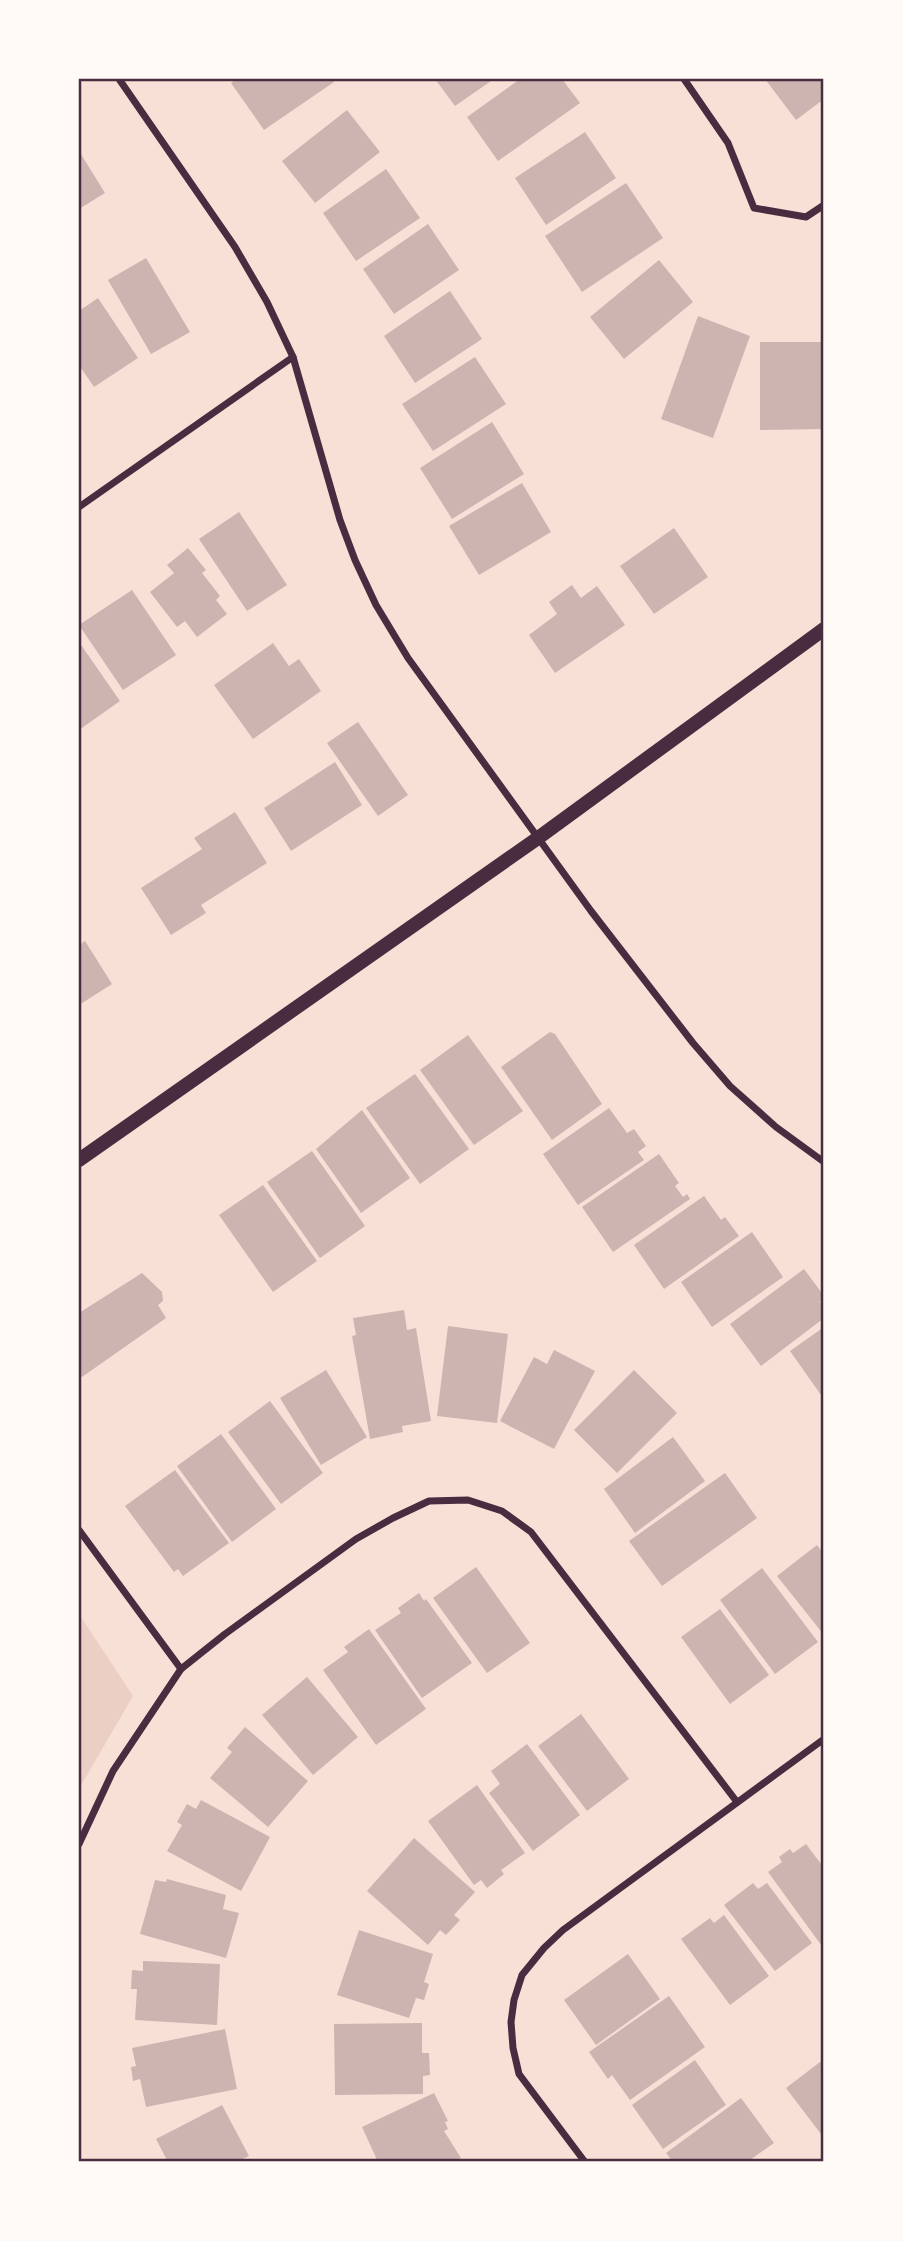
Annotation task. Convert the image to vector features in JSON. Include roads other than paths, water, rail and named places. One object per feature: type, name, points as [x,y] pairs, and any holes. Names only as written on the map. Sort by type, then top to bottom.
[{"type":"main road","points":[[79,1160],[538,838],[824,629]]},
{"type":"street","points":[[119,79],[235,247],[267,302],[293,357],[340,520],[355,560],[376,605],[408,658],[538,838],[693,1043],[730,1086],[776,1127],[824,1162]]},
{"type":"street","points":[[684,79],[728,143],[754,208],[806,217],[824,205]]},
{"type":"street","points":[[79,507],[293,357]]},
{"type":"street","points":[[79,1844],[113,1772],[181,1670],[225,1634],[356,1539],[429,1501],[468,1500],[502,1511],[531,1532],[737,1802]]},
{"type":"street","points":[[79,1530],[181,1670]]},
{"type":"street","points":[[585,2162],[519,2074],[513,2048],[512,2022],[514,2000],[522,1975],[563,1930],[824,1739]]}]
